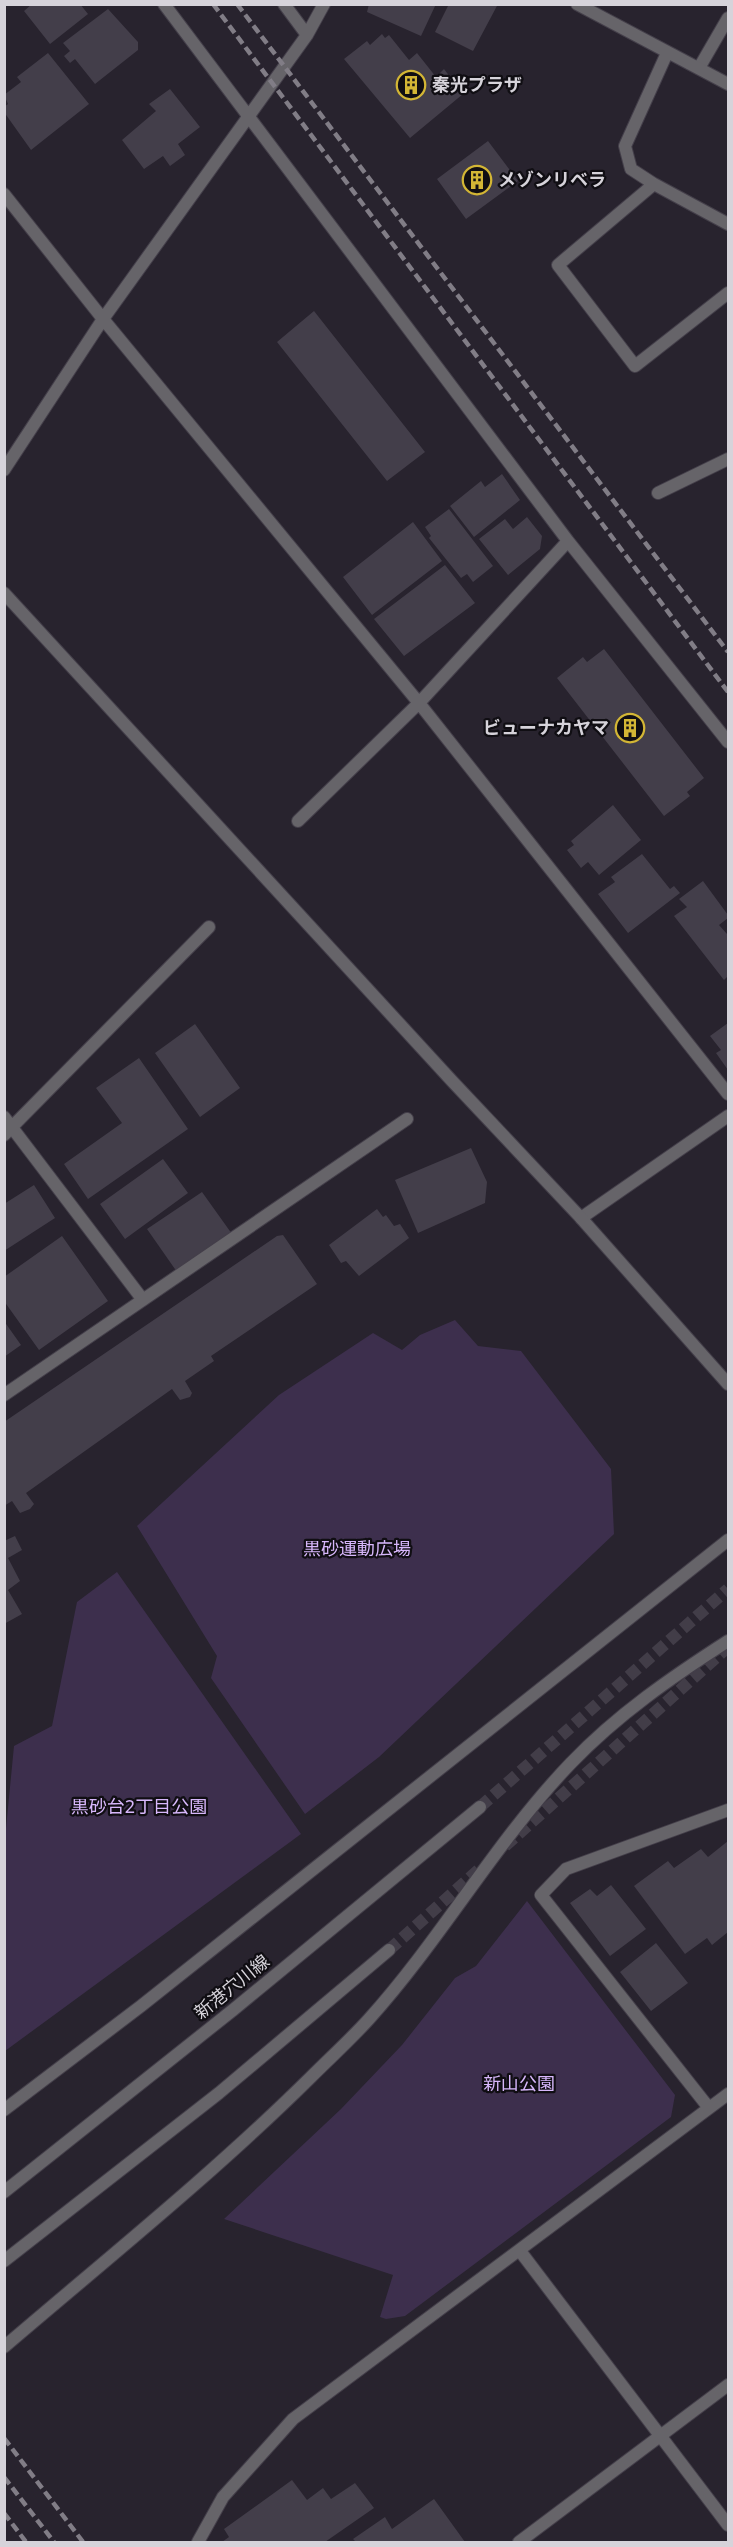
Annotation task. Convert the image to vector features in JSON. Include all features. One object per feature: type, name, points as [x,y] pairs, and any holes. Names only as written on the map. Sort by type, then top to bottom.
[{"type":"street","points":[[164,4],[568,542],[729,741]]},
{"type":"street","points":[[284,4],[307,35]]},
{"type":"street","points":[[4,470],[103,319],[307,35],[324,4]]},
{"type":"street","points":[[577,4],[729,84]]},
{"type":"street","points":[[699,68],[729,18]]},
{"type":"street","points":[[667,53],[625,146],[631,169],[654,184],[729,224]]},
{"type":"street","points":[[654,184],[558,265],[634,366],[729,293]]},
{"type":"street","points":[[4,194],[103,319],[419,703],[729,1094]]},
{"type":"street","points":[[658,493],[729,459]]},
{"type":"street","points":[[298,821],[419,703],[568,542]]},
{"type":"street","points":[[4,593],[452,1081],[581,1218],[729,1384]]},
{"type":"street","points":[[143,1300],[7,1126],[209,927]]},
{"type":"street","points":[[581,1218],[729,1116]]},
{"type":"street","points":[[4,1395],[407,1119]]},
{"type":"street","points":[[4,2110],[141,2006],[729,1540]]},
{"type":"street","points":[[4,2347],[201,2181],[274,2114],[368,2020],[426,1952],[526,1815],[570,1764],[611,1724],[667,1680],[729,1641]]},
{"type":"street","name":"新港穴川線","points":[[4,2192],[233,2010],[480,1807]]},
{"type":"street","points":[[709,2108],[542,1895],[566,1869],[729,1810]]},
{"type":"street","points":[[4,2261],[219,2093],[389,1950]]},
{"type":"street","points":[[198,2542],[223,2497],[293,2419],[729,2094]]},
{"type":"street","points":[[520,2251],[729,2525]]},
{"type":"street","points":[[519,2542],[729,2385]]},
{"type":"green space","name":"黒砂運動広場","points":[[455,1320],[478,1346],[521,1351],[611,1469],[614,1534],[379,1757],[305,1814],[211,1678],[217,1656],[137,1526],[279,1395],[373,1333],[402,1350],[420,1335]]},
{"type":"green space","name":"黒砂台2丁目公園","points":[[117,1572],[301,1834],[5,2051],[4,1849],[14,1746],[52,1726],[77,1602]]},
{"type":"green space","name":"新山公園","points":[[527,1901],[675,2095],[671,2117],[405,2316],[386,2319],[380,2317],[393,2275],[224,2219],[341,2109],[402,2045],[455,1978],[476,1966]]},
{"type":"building","points":[[32,4],[80,4],[88,14],[50,44],[24,11]]},
{"type":"building","points":[[369,4],[436,4],[421,36],[367,12]]},
{"type":"building","points":[[449,4],[498,4],[473,51],[435,32]]},
{"type":"building","points":[[108,9],[138,42],[138,50],[95,84],[75,59],[70,63],[64,56],[70,51],[63,43]]},
{"type":"building","name":"秦光プラザ","points":[[382,34],[385,38],[389,35],[409,60],[417,53],[436,77],[444,69],[463,94],[410,138],[344,59],[367,41],[370,45]]},
{"type":"building","points":[[48,53],[89,104],[31,150],[4,112],[4,107],[8,104],[4,95],[21,82],[17,77]]},
{"type":"building","points":[[170,89],[200,127],[178,144],[185,155],[170,166],[163,156],[144,169],[122,140],[156,111],[149,104]]},
{"type":"building","name":"メゾンリベラ","points":[[488,141],[518,181],[466,219],[437,179]]},
{"type":"building","points":[[314,311],[425,452],[387,481],[277,342]]},
{"type":"building","points":[[502,474],[520,500],[474,537],[450,506],[481,481],[485,487]]},
{"type":"building","points":[[449,509],[493,566],[473,582],[467,574],[461,578],[429,538],[431,536],[425,527]]},
{"type":"building","points":[[527,517],[542,536],[540,549],[508,575],[479,539],[505,519],[513,529]]},
{"type":"building","points":[[413,522],[442,561],[372,615],[343,577]]},
{"type":"building","points":[[445,565],[475,603],[404,656],[374,619]]},
{"type":"building","name":"ビューナカヤマ","points":[[604,649],[704,778],[687,792],[690,796],[664,816],[557,678],[583,657],[587,662]]},
{"type":"building","points":[[613,805],[641,840],[599,875],[588,862],[581,868],[567,850],[574,845],[571,841]]},
{"type":"building","points":[[642,854],[670,889],[674,886],[680,893],[628,933],[598,894],[615,882],[611,877]]},
{"type":"building","points":[[703,881],[728,915],[728,918],[719,925],[728,933],[728,976],[724,980],[674,916],[687,907],[679,899]]},
{"type":"building","points":[[728,1023],[728,1070],[716,1053],[721,1050],[710,1036]]},
{"type":"building","points":[[195,1024],[240,1088],[200,1117],[155,1053]]},
{"type":"building","points":[[139,1058],[188,1129],[88,1199],[64,1164],[122,1123],[96,1088]]},
{"type":"building","points":[[471,1148],[487,1182],[485,1203],[418,1233],[395,1180]]},
{"type":"building","points":[[163,1159],[188,1193],[125,1239],[100,1204]]},
{"type":"building","points":[[34,1185],[55,1218],[4,1251],[4,1204]]},
{"type":"building","points":[[202,1192],[232,1234],[177,1272],[147,1229]]},
{"type":"building","points":[[377,1209],[383,1217],[386,1215],[394,1226],[400,1224],[409,1238],[359,1276],[346,1261],[341,1263],[329,1245]]},
{"type":"building","points":[[283,1235],[317,1284],[211,1356],[214,1361],[185,1381],[192,1393],[190,1397],[180,1400],[172,1389],[26,1493],[34,1504],[30,1509],[20,1513],[12,1501],[4,1506],[4,1422],[277,1236]]},
{"type":"building","points":[[62,1236],[108,1301],[39,1350],[4,1301],[4,1277]]},
{"type":"building","points":[[4,1321],[21,1345],[4,1357]]},
{"type":"building","points":[[15,1536],[22,1550],[8,1558],[20,1581],[8,1590],[22,1614],[4,1624],[4,1541]]},
{"type":"building","points":[[728,1841],[728,1932],[712,1945],[707,1938],[685,1954],[634,1886],[668,1861],[674,1868],[701,1849],[708,1857]]},
{"type":"building","points":[[611,1885],[646,1929],[610,1956],[570,1903],[590,1889],[597,1896]]},
{"type":"building","points":[[656,1943],[688,1983],[651,2011],[620,1972]]},
{"type":"building","points":[[292,2480],[307,2500],[323,2488],[331,2499],[355,2483],[374,2508],[325,2542],[222,2542],[229,2537],[224,2529]]},
{"type":"building","points":[[434,2499],[465,2542],[356,2542],[353,2539],[385,2517],[392,2529]]},
{"type":"tunnel","points":[[480,1807],[728,1589]]},
{"type":"tunnel","points":[[505,1846],[728,1647]]},
{"type":"tunnel","points":[[389,1950],[483,1866]]},
{"type":"railway","points":[[213,4],[728,692]]},
{"type":"railway","points":[[237,4],[728,652]]},
{"type":"railway","points":[[4,2438],[83,2542]]},
{"type":"railway","points":[[4,2477],[54,2542]]},
{"type":"railway","points":[[4,2513],[26,2542]]},
{"type":"place","name":"秦光プラザ","points":[[411,85]]},
{"type":"place","name":"メゾンリベラ","points":[[477,180]]},
{"type":"place","name":"ビューナカヤマ","points":[[630,728]]}]
